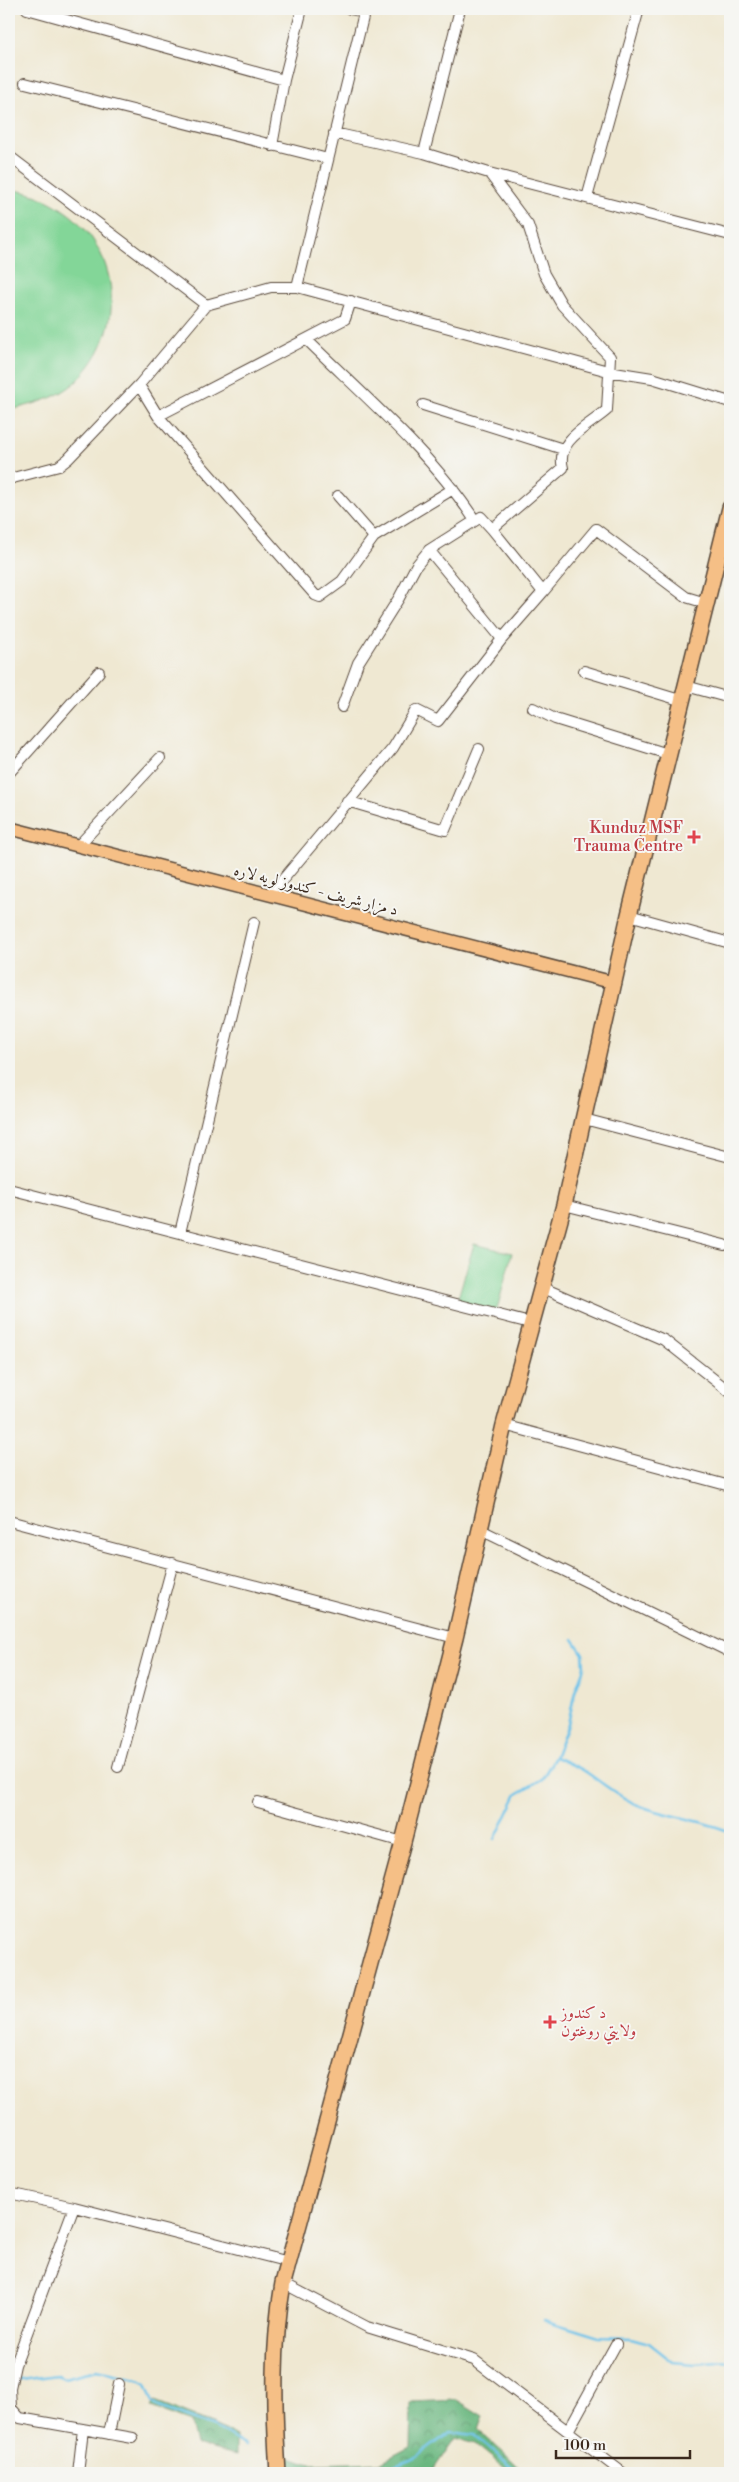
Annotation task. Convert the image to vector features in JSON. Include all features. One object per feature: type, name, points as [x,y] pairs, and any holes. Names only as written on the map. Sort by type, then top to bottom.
[{"type":"highway","points":[[278,2473],[273,2391],[275,2336],[284,2283],[403,1842],[455,1638],[504,1425],[530,1323],[542,1287],[564,1205],[629,915],[706,603],[726,541],[730,508]]},
{"type":"main road","name":"د مزار شریف - کندوز لویه لاره","points":[[9,828],[615,983]]},
{"type":"street","points":[[27,9],[284,80]]},
{"type":"street","points":[[272,146],[284,80],[302,9]]},
{"type":"street","points":[[297,287],[364,10],[350,9]]},
{"type":"street","points":[[424,153],[460,9]]},
{"type":"street","points":[[587,198],[639,9]]},
{"type":"street","points":[[25,83],[328,160]]},
{"type":"street","points":[[334,133],[424,153],[489,173],[730,235]]},
{"type":"street","points":[[9,156],[206,305]]},
{"type":"street","points":[[489,173],[528,225],[544,274],[562,305],[610,357],[607,410],[574,436],[563,449],[561,459],[564,468],[492,529]]},
{"type":"street","points":[[9,479],[59,466],[68,459],[139,385],[206,305],[271,287],[297,287],[608,371],[652,378],[730,402]]},
{"type":"street","points":[[158,416],[345,319],[351,301]]},
{"type":"street","points":[[307,340],[392,423],[453,489],[474,519]]},
{"type":"street","points":[[139,385],[158,416],[315,595],[322,596],[342,581],[374,537],[453,489]]},
{"type":"street","points":[[423,405],[563,449]]},
{"type":"street","points":[[338,496],[374,537]]},
{"type":"street","points":[[342,707],[358,663],[399,598],[408,577],[429,550],[474,519],[481,517],[543,592]]},
{"type":"street","points":[[270,895],[393,748],[416,710],[438,721],[502,639],[596,529],[686,597],[706,603]]},
{"type":"street","points":[[429,550],[502,639]]},
{"type":"street","points":[[584,671],[684,693],[730,698]]},
{"type":"street","points":[[9,773],[99,672]]},
{"type":"street","points":[[534,708],[555,719],[668,754]]},
{"type":"street","points":[[347,801],[445,830],[479,749]]},
{"type":"street","points":[[78,846],[160,758]]},
{"type":"street","points":[[629,915],[730,943]]},
{"type":"street","points":[[180,1233],[254,922]]},
{"type":"street","points":[[584,1119],[730,1157]]},
{"type":"street","points":[[9,1188],[530,1323]]},
{"type":"street","points":[[564,1205],[724,1245]]},
{"type":"street","points":[[542,1287],[664,1340],[730,1392]]},
{"type":"street","points":[[504,1425],[730,1486]]},
{"type":"street","points":[[9,1521],[455,1638]]},
{"type":"street","points":[[480,1530],[730,1652]]},
{"type":"street","points":[[118,1767],[173,1563]]},
{"type":"street","points":[[258,1802],[403,1842]]},
{"type":"street","points":[[9,2193],[74,2207],[289,2262]]},
{"type":"street","points":[[74,2207],[15,2365],[9,2389],[11,2408],[20,2418],[133,2438]]},
{"type":"street","points":[[284,2283],[367,2327],[474,2360],[623,2473]]},
{"type":"street","points":[[568,2431],[616,2344]]},
{"type":"street","points":[[109,2434],[119,2384]]},
{"type":"street","points":[[78,2473],[83,2430]]},
{"type":"green space","points":[[9,190],[30,193],[50,202],[80,224],[94,241],[104,261],[110,282],[111,305],[108,327],[101,348],[78,380],[69,388],[53,397],[10,410]]},
{"type":"green space","points":[[474,1244],[512,1253],[496,1313],[457,1301]]},
{"type":"green space","points":[[457,2400],[483,2416],[478,2430],[526,2473],[511,2473],[475,2444],[455,2438],[434,2469],[418,2473],[272,2473],[278,2452],[310,2464],[381,2462],[410,2447],[411,2402]]},
{"type":"green space","points":[[155,2401],[206,2421],[236,2436],[236,2455],[196,2445],[191,2422],[151,2407]]},
{"type":"waterway","points":[[495,1839],[517,1794],[542,1779],[555,1757],[568,1724],[575,1691],[584,1667],[583,1654],[573,1639]]},
{"type":"waterway","points":[[555,1757],[583,1770],[631,1802],[730,1832]]},
{"type":"waterway","points":[[544,2320],[599,2337],[631,2338],[649,2343],[673,2362],[695,2364],[730,2361]]},
{"type":"waterway","points":[[14,2381],[57,2375],[64,2378],[97,2370],[136,2379],[146,2385],[153,2403],[159,2407],[214,2427],[246,2446]]},
{"type":"waterway","points":[[335,2473],[385,2469],[416,2458],[450,2432],[474,2435],[519,2473]]},
{"type":"waterway","points":[[287,2470],[295,2473]]},
{"type":"place","name":"Kunduz MSF Trauma Centre","points":[[694,837]]},
{"type":"place","name":"د کندوز ولایتي روغتون","points":[[550,2022]]}]
